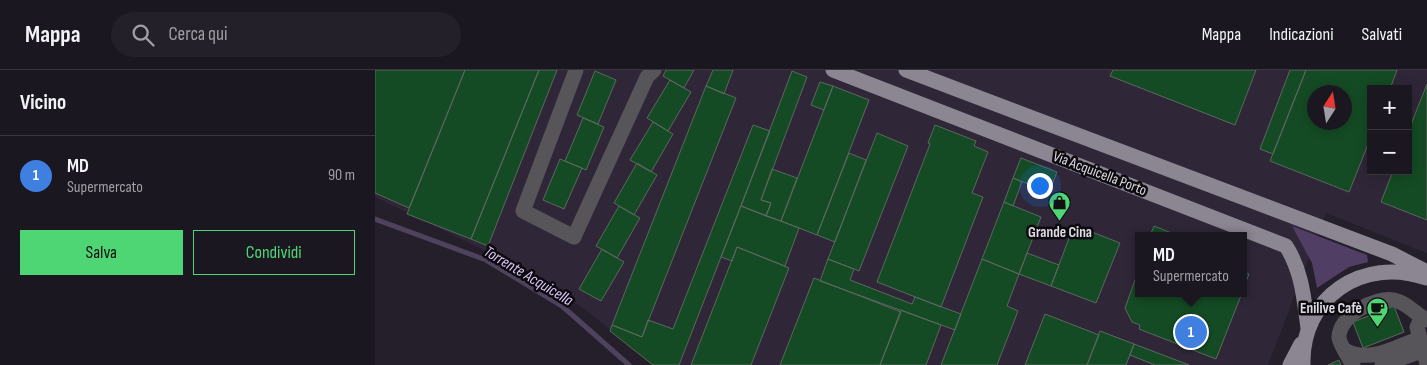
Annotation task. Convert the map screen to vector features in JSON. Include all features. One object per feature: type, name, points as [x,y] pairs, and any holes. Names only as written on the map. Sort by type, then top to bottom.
[{"type":"main road","name":"Via Acquicella Porto","points":[[833,70],[1128,183],[1286,246],[1296,261],[1301,278],[1306,332]]},
{"type":"main road","name":"Via Acquicella Porto","points":[[907,70],[1392,254],[1427,272]]},
{"type":"main road","points":[[1013,139],[1023,115]]},
{"type":"main road","points":[[1128,183],[1138,159]]},
{"type":"main road","points":[[1290,365],[1321,304],[1340,286],[1367,274],[1400,272],[1427,279]]},
{"type":"main road","points":[[1303,365],[1306,332]]},
{"type":"lane","points":[[576,70],[523,211],[574,237],[647,77],[654,70]]},
{"type":"lane","points":[[1353,365],[1339,338],[1341,329],[1348,317],[1375,302],[1393,300],[1407,305],[1425,319],[1417,327],[1423,352]]},
{"type":"lane","points":[[1345,350],[1355,356],[1366,357],[1423,352]]},
{"type":"lane","points":[[1382,365],[1423,352]]},
{"type":"shaded area","points":[[375,70],[1427,70],[1427,253],[1326,213],[1268,365],[653,365],[591,314],[537,276],[375,197]]},
{"type":"shaded area","points":[[1292,226],[1367,255],[1368,262],[1349,267],[1317,288],[1312,263]]},
{"type":"building","points":[[375,70],[465,70],[409,208],[375,193]]},
{"type":"building","points":[[465,70],[539,70],[471,239],[407,214]]},
{"type":"building","points":[[539,70],[557,70],[488,246],[471,239]]},
{"type":"building","points":[[666,70],[694,70],[684,88],[663,76]]},
{"type":"building","points":[[713,70],[733,70],[724,94],[706,86]]},
{"type":"building","points":[[1113,70],[1256,70],[1235,125],[1110,76]]},
{"type":"building","points":[[1290,70],[1306,70],[1273,154],[1260,149]]},
{"type":"building","points":[[1306,70],[1397,70],[1391,85],[1367,85],[1367,147],[1349,192],[1270,161]]},
{"type":"building","points":[[595,71],[616,80],[598,124],[577,115]]},
{"type":"building","points":[[792,71],[807,77],[761,200],[771,203],[766,216],[741,206]]},
{"type":"building","points":[[670,80],[691,92],[668,131],[647,118]]},
{"type":"building","points":[[820,82],[833,86],[824,110],[811,105]]},
{"type":"building","points":[[1427,84],[1427,220],[1381,202],[1391,175],[1412,175],[1412,122]]},
{"type":"building","points":[[706,86],[736,98],[642,337],[612,325]]},
{"type":"building","points":[[833,86],[869,100],[817,235],[781,221]]},
{"type":"building","points":[[583,118],[604,127],[586,170],[565,161]]},
{"type":"building","points":[[653,122],[673,134],[651,172],[630,160]]},
{"type":"building","points":[[753,125],[770,131],[679,365],[653,365],[610,331],[612,325],[642,337],[648,320],[673,329]]},
{"type":"building","points":[[935,125],[976,141],[974,146],[988,152],[972,193],[983,197],[941,307],[877,282],[930,144],[928,143]]},
{"type":"building","points":[[877,133],[908,146],[859,271],[828,259]]},
{"type":"building","points":[[849,153],[866,160],[835,242],[817,235]]},
{"type":"building","points":[[1021,158],[1057,172],[1049,192],[1013,178]]},
{"type":"building","points":[[560,159],[582,168],[564,209],[543,200]]},
{"type":"building","points":[[637,163],[657,175],[634,215],[614,203]]},
{"type":"building","points":[[772,169],[797,178],[781,221],[766,216],[771,203],[761,200]]},
{"type":"building","points":[[1013,178],[1022,182],[1013,206],[1004,202]]},
{"type":"building","points":[[1004,202],[1041,217],[1019,274],[982,259]]},
{"type":"building","points":[[619,206],[640,218],[617,258],[596,246]]},
{"type":"building","points":[[741,206],[799,228],[785,266],[737,247],[732,261],[721,257]]},
{"type":"building","points":[[1074,225],[1120,243],[1096,303],[1051,286]]},
{"type":"building","points":[[1154,226],[1169,232],[1152,232]]},
{"type":"building","points":[[737,247],[789,268],[751,365],[691,365]]},
{"type":"building","points":[[602,249],[624,262],[601,301],[579,289]]},
{"type":"building","points":[[1027,253],[1059,265],[1051,286],[1019,274]]},
{"type":"building","points":[[828,259],[854,269],[850,280],[912,304],[915,297],[961,314],[955,330],[820,281]]},
{"type":"building","points":[[982,259],[1019,274],[1007,306],[1018,311],[997,365],[941,365]]},
{"type":"building","points":[[814,278],[901,312],[880,365],[780,365]]},
{"type":"building","points":[[1135,280],[1135,297],[1240,297],[1216,359],[1139,329],[1140,325],[1132,322],[1125,308]]},
{"type":"building","name":"Enilive Cafè","points":[[1394,306],[1404,332],[1363,348],[1353,322]]},
{"type":"building","points":[[901,310],[941,325],[926,365],[880,365]]},
{"type":"building","points":[[1045,314],[1099,335],[1087,365],[1025,365]]},
{"type":"building","points":[[1100,331],[1134,344],[1126,365],[1087,365]]},
{"type":"building","points":[[1134,344],[1189,365],[1155,365],[1130,355]]},
{"type":"building","points":[[1339,360],[1341,365],[1328,365]]},
{"type":"waterway","name":"Torrente Acquicella","points":[[375,219],[486,260],[562,306],[629,365]]},
{"type":"place","name":"Grande Cina","points":[[1060,222]]},
{"type":"place","name":"Enilive Cafè","points":[[1378,327]]},
{"type":"place","name":"MD","points":[[1191,332]]}]
